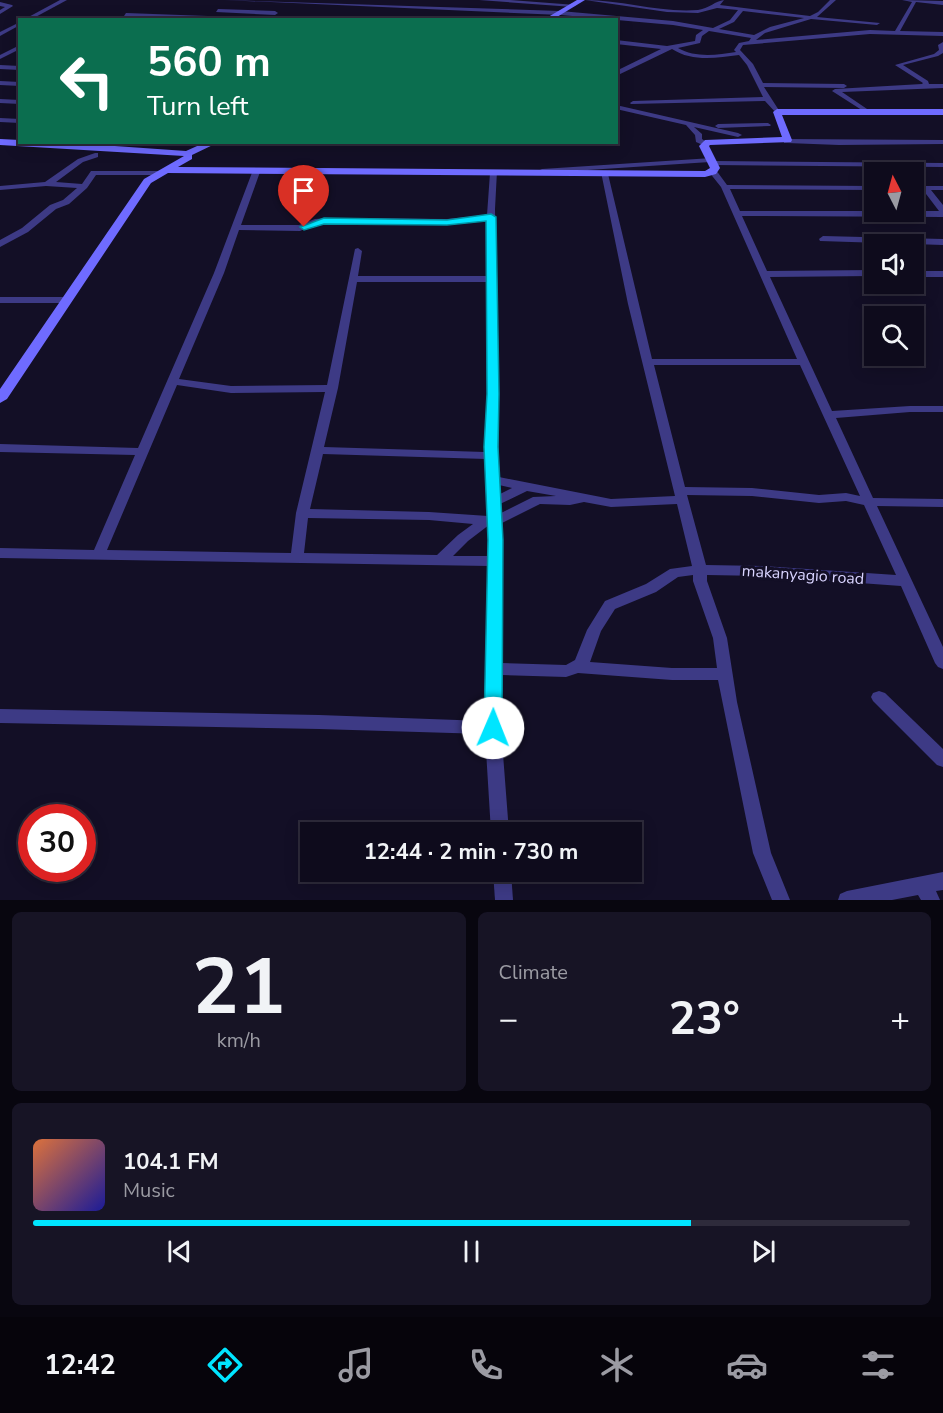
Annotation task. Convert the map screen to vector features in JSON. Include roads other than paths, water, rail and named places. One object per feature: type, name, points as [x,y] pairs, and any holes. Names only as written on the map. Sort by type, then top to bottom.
[{"type":"street","points":[[29,18],[64,0]]},
{"type":"street","points":[[227,0],[560,13],[604,18]]},
{"type":"street","points":[[209,18],[234,0]]},
{"type":"street","points":[[394,8],[402,0]]},
{"type":"street","points":[[484,0],[540,1],[573,6]]},
{"type":"street","points":[[550,18],[582,0]]},
{"type":"street","points":[[588,0],[621,5],[698,10],[711,9],[723,0]]},
{"type":"street","points":[[612,18],[642,0]]},
{"type":"street","points":[[787,141],[788,136],[778,116],[765,99],[751,65],[737,49],[764,32],[819,14],[833,0]]},
{"type":"street","points":[[905,0],[943,3]]},
{"type":"street","points":[[897,33],[900,22],[910,12],[915,0]]},
{"type":"street","points":[[538,13],[540,1]]},
{"type":"street","points":[[269,18],[288,3]]},
{"type":"street","points":[[0,4],[10,6],[0,12]]},
{"type":"street","points":[[716,6],[865,24],[877,23]]},
{"type":"street","points":[[826,6],[834,10]]},
{"type":"street","points":[[353,18],[363,7]]},
{"type":"street","points":[[618,42],[670,47],[698,42],[699,35],[732,21],[742,9]]},
{"type":"street","points":[[447,16],[455,10]]},
{"type":"street","points":[[219,11],[251,16],[275,13]]},
{"type":"street","points":[[844,14],[882,17]]},
{"type":"street","points":[[126,15],[188,18]]},
{"type":"street","points":[[579,18],[584,15]]},
{"type":"street","points":[[812,17],[851,15]]},
{"type":"street","points":[[618,20],[673,23],[750,40],[880,32],[943,34]]},
{"type":"street","points":[[799,22],[819,27],[829,35]]},
{"type":"street","points":[[0,34],[18,24]]},
{"type":"street","points":[[865,24],[880,32]]},
{"type":"street","points":[[710,30],[750,40]]},
{"type":"street","points":[[925,86],[926,82],[919,76],[898,65],[939,56],[942,51],[940,46],[943,44]]},
{"type":"street","points":[[670,47],[694,55],[740,53]]},
{"type":"street","points":[[618,73],[670,47]]},
{"type":"street","points":[[0,57],[18,48]]},
{"type":"street","points":[[10,52],[18,53]]},
{"type":"street","points":[[0,67],[18,68]]},
{"type":"street","points":[[0,83],[18,84]]},
{"type":"street","points":[[759,86],[943,86]]},
{"type":"street","points":[[828,86],[868,112]]},
{"type":"street","points":[[835,91],[887,87]]},
{"type":"street","points":[[633,103],[765,99]]},
{"type":"street","points":[[0,101],[18,102]]},
{"type":"street","points":[[618,108],[738,135]]},
{"type":"street","points":[[725,141],[768,125],[778,116],[868,112],[943,112]]},
{"type":"street","points":[[0,120],[18,121]]},
{"type":"street","points":[[692,126],[768,125]]},
{"type":"street","points":[[692,126],[699,140],[705,144],[712,165],[737,213],[803,362],[830,415],[943,663]]},
{"type":"street","points":[[705,144],[725,141],[943,142]]},
{"type":"street","points":[[0,142],[18,142]]},
{"type":"street","points":[[50,144],[187,154],[210,144]]},
{"type":"street","points":[[0,244],[25,231],[53,207],[66,202],[84,186],[95,169],[91,164],[98,148]]},
{"type":"street","points":[[46,184],[70,170],[72,163],[77,159],[98,148]]},
{"type":"street","points":[[0,399],[4,386],[67,300],[147,181],[186,160],[189,157],[187,154]]},
{"type":"street","points":[[56,179],[93,174],[162,172],[604,174],[712,165]]},
{"type":"street","points":[[514,174],[712,165],[943,165]]},
{"type":"street","points":[[99,554],[219,273],[256,172]]},
{"type":"street","points":[[494,173],[491,217],[494,502],[491,521],[494,561],[493,728],[499,822]]},
{"type":"street","points":[[604,174],[647,362],[700,570],[700,581],[720,638],[724,674],[762,853],[781,900]]},
{"type":"street","points":[[0,188],[46,184],[84,186]]},
{"type":"street","points":[[724,187],[864,188]]},
{"type":"street","points":[[926,189],[943,188]]},
{"type":"street","points":[[926,189],[943,213]]},
{"type":"street","points":[[737,213],[943,213]]},
{"type":"street","points":[[235,227],[296,228],[319,221],[447,222],[491,217]]},
{"type":"street","points":[[823,239],[943,242]]},
{"type":"street","points":[[297,558],[297,537],[332,388],[358,251]]},
{"type":"street","points":[[763,274],[864,273]]},
{"type":"street","points":[[924,274],[943,274]]},
{"type":"street","points":[[354,279],[491,279]]},
{"type":"street","points":[[0,300],[67,300]]},
{"type":"street","points":[[647,362],[803,362]]},
{"type":"street","points":[[170,386],[187,385],[241,390],[332,388]]},
{"type":"street","points":[[830,415],[943,409]]},
{"type":"street","points":[[0,448],[141,452]]},
{"type":"street","points":[[316,450],[492,456]]},
{"type":"street","points":[[492,480],[611,503],[680,495],[742,492],[810,498],[846,497],[869,502],[943,503]]},
{"type":"street","points":[[494,502],[526,486]]},
{"type":"street","points":[[442,559],[464,538],[491,521],[538,500],[574,501],[583,498]]},
{"type":"street","points":[[302,513],[408,515],[491,521]]},
{"type":"street","points":[[0,553],[494,561]]},
{"type":"street","name":"makanyagio road","points":[[578,668],[594,630],[606,609],[613,602],[651,588],[675,573],[700,570],[763,571],[906,581]]},
{"type":"street","points":[[494,669],[566,670],[578,668],[672,674],[724,674]]},
{"type":"street","points":[[879,697],[943,760]]},
{"type":"street","points":[[0,716],[493,728]]},
{"type":"street","points":[[847,900],[926,893],[943,881]]},
{"type":"street","points":[[503,882],[504,900]]}]
